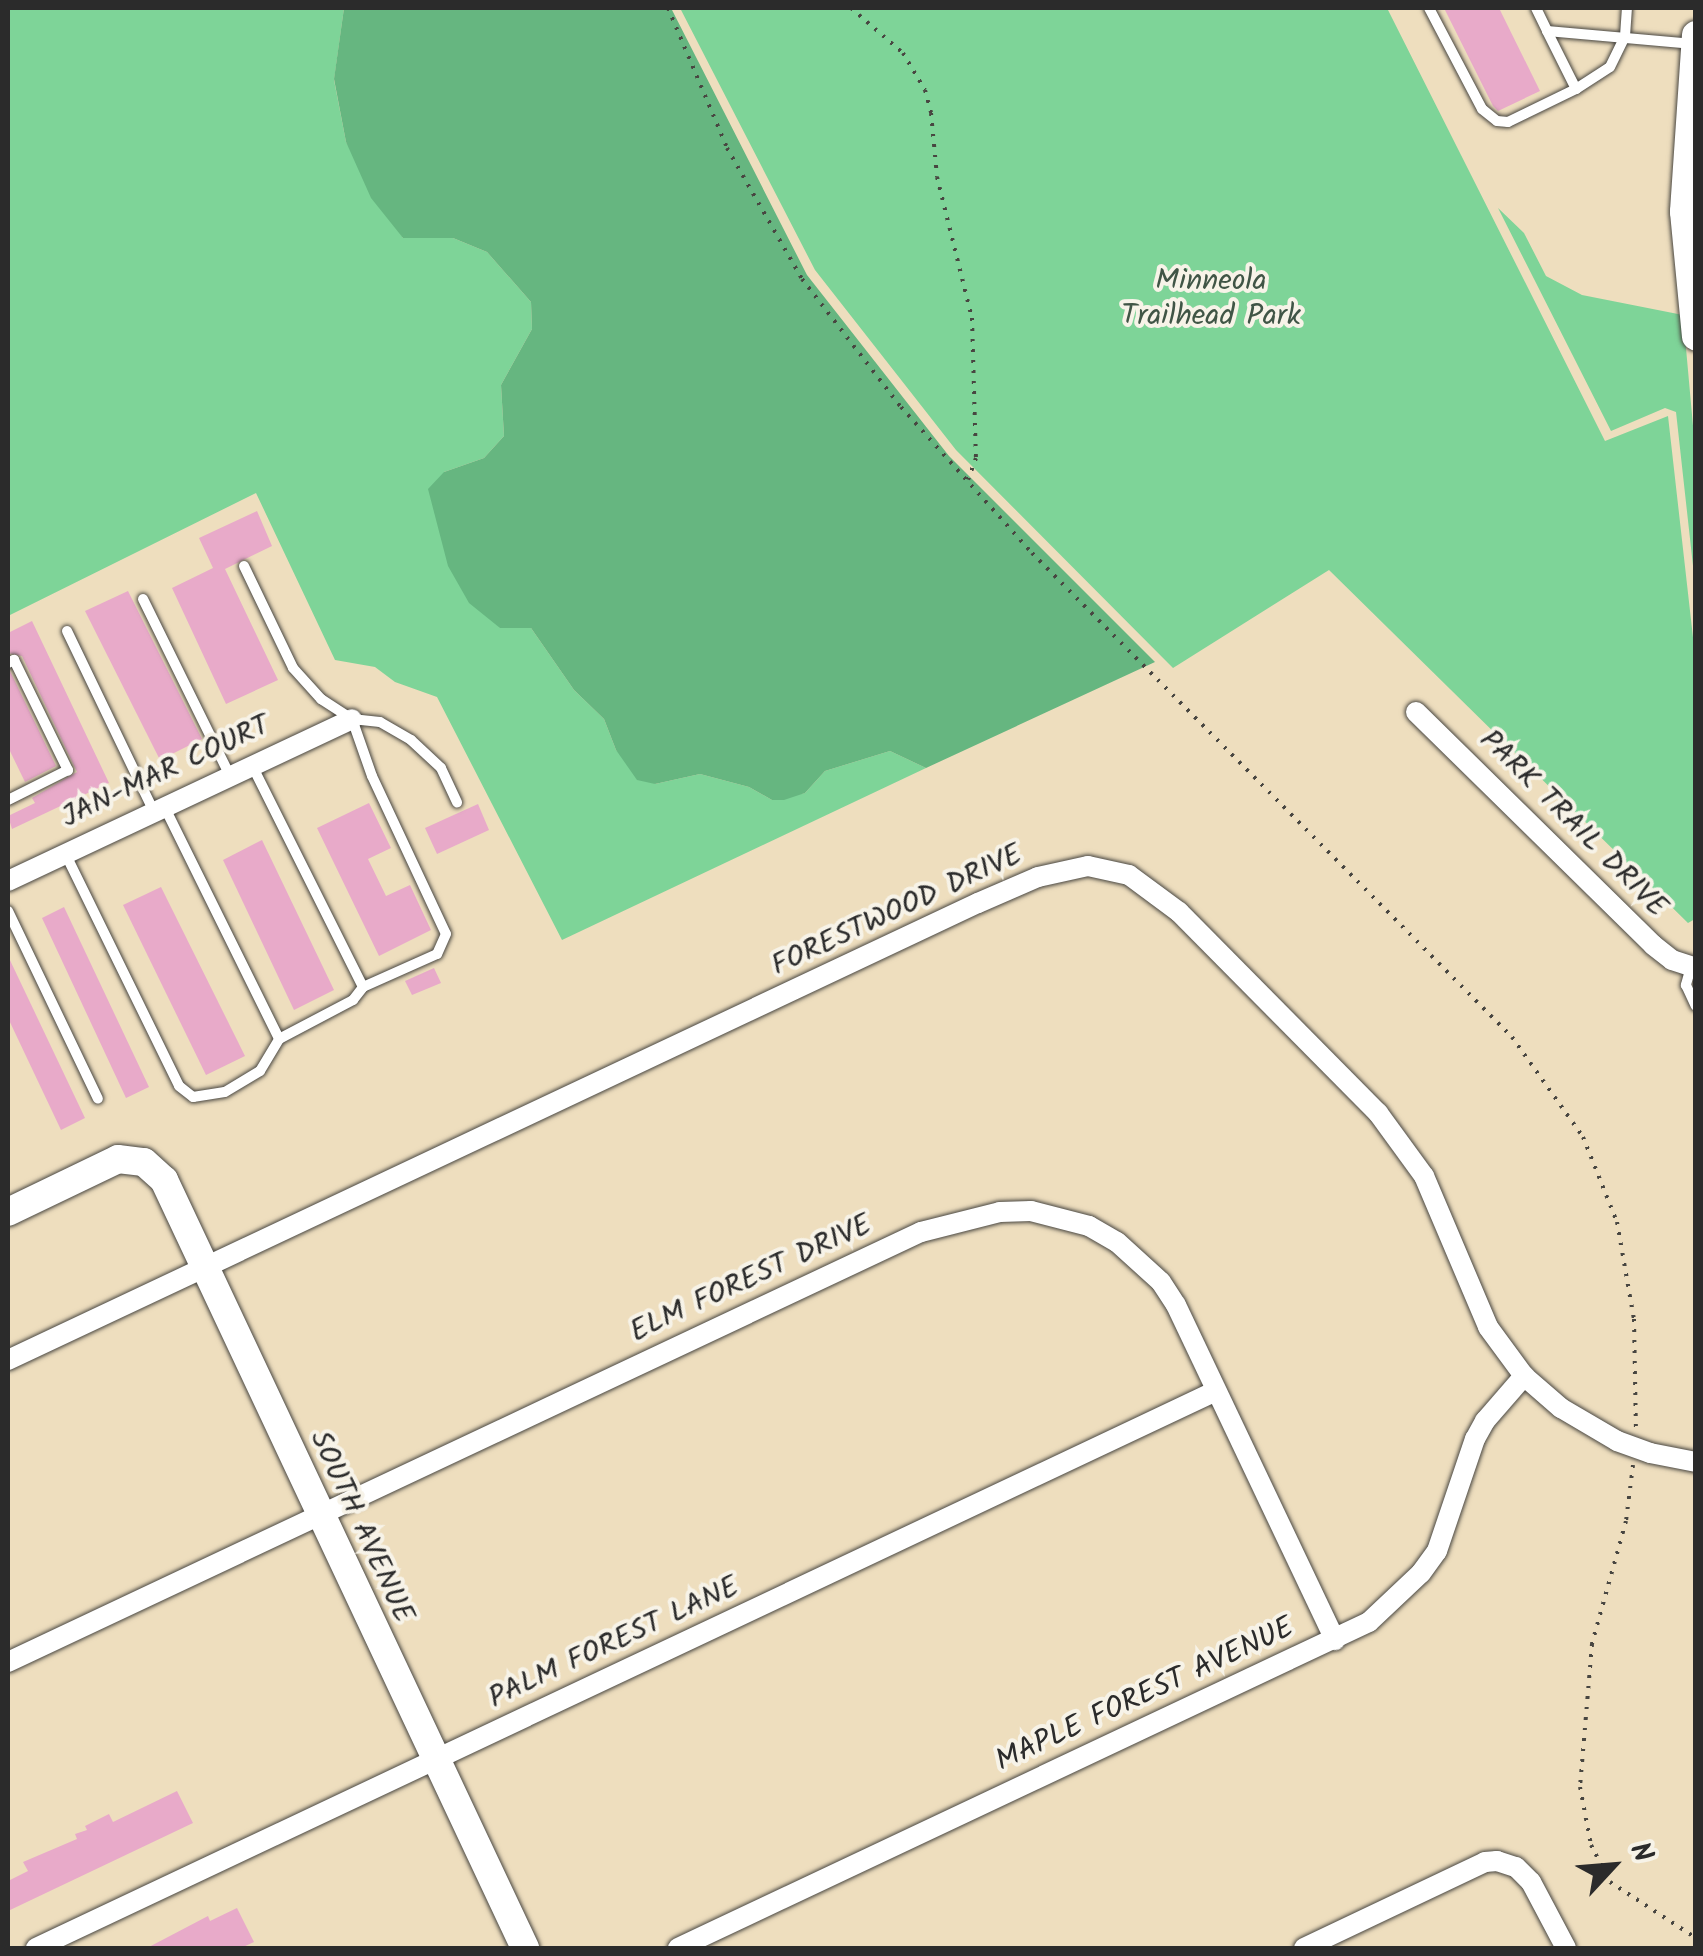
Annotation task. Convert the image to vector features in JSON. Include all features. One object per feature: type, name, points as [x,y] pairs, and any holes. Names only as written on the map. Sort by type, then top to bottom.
[{"type":"street","points":[[1696,34],[1684,212],[1696,336]]},
{"type":"street","name":"PARK TRAIL DRIVE","points":[[1416,712],[1653,945],[1693,968]]},
{"type":"street","name":"JAN-MAR COURT","points":[[8,881],[228,774],[352,720]]},
{"type":"street","name":"FORESTWOOD DRIVE","points":[[8,1360],[978,902],[1038,877],[1088,866],[1129,875],[1179,912],[1378,1113],[1424,1176],[1488,1327],[1524,1376],[1586,1424],[1635,1448],[1696,1462]]},
{"type":"street","name":"SOUTH AVENUE","points":[[8,1212],[118,1159],[144,1162],[164,1180],[202,1268],[526,1948]]},
{"type":"street","name":"ELM FOREST DRIVE","points":[[8,1662],[921,1232],[1000,1212],[1044,1214],[1089,1226],[1140,1260],[1176,1305],[1335,1640]]},
{"type":"street","name":"MAPLE FOREST AVENUE","points":[[678,1948],[1335,1640],[1388,1608],[1429,1562],[1451,1518],[1474,1440],[1493,1410],[1524,1376]]},
{"type":"street","name":"PALM FOREST LANE","points":[[36,1948],[1216,1390]]},
{"type":"street","points":[[1304,1948],[1485,1862],[1498,1861],[1516,1867],[1531,1882],[1566,1948]]},
{"type":"lane","points":[[1428,8],[1482,110],[1496,120],[1508,122],[1576,89],[1610,67],[1625,36],[1627,8]]},
{"type":"lane","points":[[1536,8],[1576,89]]},
{"type":"lane","points":[[1547,31],[1694,44]]},
{"type":"lane","points":[[244,566],[292,668],[322,699],[352,720],[380,722],[412,740],[440,768],[457,802]]},
{"type":"lane","points":[[143,599],[228,774]]},
{"type":"lane","points":[[67,631],[279,1039]]},
{"type":"lane","points":[[8,663],[14,660],[68,770],[8,800]]},
{"type":"lane","points":[[64,853],[183,1091],[204,1098],[247,1082],[260,1072],[279,1039],[354,1000],[363,986],[437,954],[446,934],[372,776],[352,720]]},
{"type":"lane","points":[[252,764],[363,986]]},
{"type":"lane","points":[[8,911],[98,1099]]},
{"type":"lane","points":[[1693,968],[1686,985],[1696,1006]]},
{"type":"path","points":[[668,8],[726,148],[802,279],[901,408],[1032,553],[1512,1037],[1583,1136],[1617,1222],[1634,1319],[1639,1399],[1626,1521],[1592,1644],[1580,1787],[1591,1846],[1610,1882],[1696,1938]]},
{"type":"path","points":[[850,8],[903,53],[925,90],[931,114],[936,177],[972,318],[976,458],[967,481]]},
{"type":"green space","points":[[8,8],[344,8],[334,80],[346,142],[403,238],[453,238],[487,252],[531,302],[532,329],[501,385],[504,436],[484,458],[444,472],[500,628],[531,628],[574,690],[604,719],[616,750],[655,784],[700,774],[749,787],[772,800],[805,793],[825,771],[890,751],[926,768],[562,940],[437,697],[395,682],[375,667],[335,660],[256,493],[8,616]]},
{"type":"green space","points":[[344,8],[671,8],[807,275],[949,456],[1155,662],[926,768],[890,751],[825,771],[805,793],[784,800],[772,800],[749,787],[700,774],[655,784],[637,780],[616,750],[604,719],[574,690],[531,628],[500,628],[469,603],[448,566],[428,489],[444,472],[484,458],[504,436],[501,385],[532,329],[531,302],[487,252],[453,238],[403,238],[371,198],[346,142],[334,79]]},
{"type":"green space","name":"Minneola Trailhead Park","points":[[680,8],[1387,8],[1605,441],[1668,416],[1696,664],[1695,919],[1688,923],[1329,570],[1173,668],[956,450],[815,270]]},
{"type":"green space","points":[[1498,208],[1524,233],[1546,276],[1582,295],[1683,315],[1695,448],[1695,584],[1676,412],[1665,408],[1611,431]]},
{"type":"building","points":[[1444,8],[1499,8],[1540,91],[1498,111]]},
{"type":"building","points":[[257,511],[272,546],[225,569],[278,680],[226,704],[172,588],[213,568],[199,538]]},
{"type":"building","points":[[128,591],[202,739],[160,760],[85,611]]},
{"type":"building","points":[[32,621],[109,783],[12,829],[8,816],[35,803],[32,798],[77,772],[22,656],[8,653],[8,633]]},
{"type":"building","points":[[10,671],[56,766],[25,782],[8,747]]},
{"type":"building","points":[[369,803],[391,848],[368,859],[386,896],[410,885],[431,930],[379,956],[317,828]]},
{"type":"building","points":[[478,804],[489,830],[437,854],[425,828]]},
{"type":"building","points":[[262,840],[334,990],[294,1010],[223,860]]},
{"type":"building","points":[[161,887],[245,1056],[206,1075],[123,905]]},
{"type":"building","points":[[64,907],[149,1087],[126,1098],[42,918]]},
{"type":"building","points":[[8,956],[85,1118],[61,1130],[8,1018]]},
{"type":"building","points":[[434,968],[441,983],[412,995],[405,981]]},
{"type":"building","points":[[177,1791],[193,1823],[8,1911],[8,1881],[28,1871],[23,1862],[77,1839],[75,1834],[87,1830],[85,1826],[109,1814],[113,1822]]},
{"type":"building","points":[[237,1908],[254,1942],[241,1948],[147,1948],[208,1916],[210,1921]]}]
